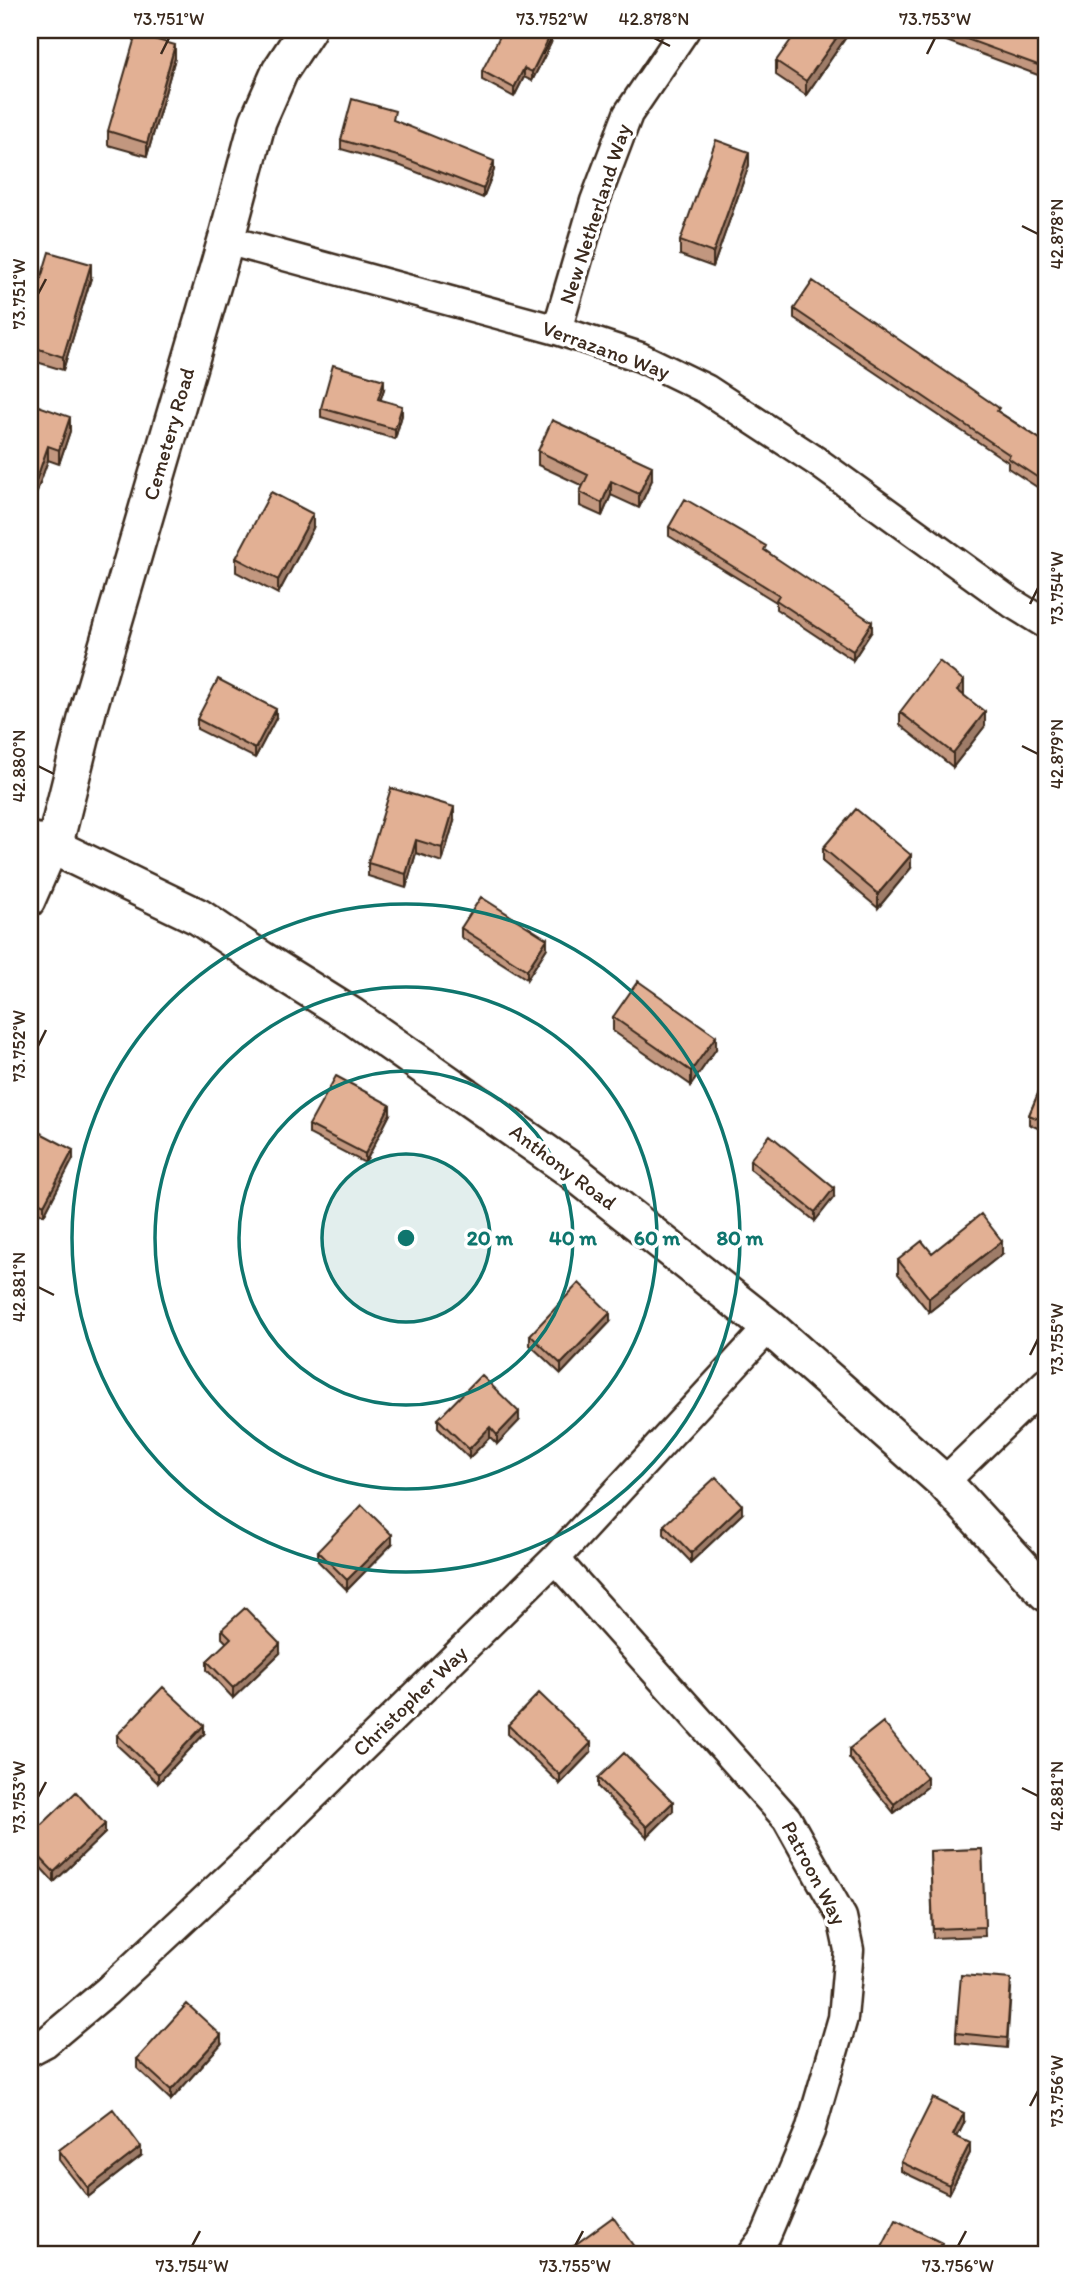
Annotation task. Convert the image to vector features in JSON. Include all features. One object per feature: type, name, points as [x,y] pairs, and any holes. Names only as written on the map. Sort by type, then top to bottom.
[{"type":"street","points":[[280,71],[284,30]]},
{"type":"street","name":"Cemetery Road","points":[[42,843],[89,708],[226,240],[258,121],[280,71],[307,30]]},
{"type":"street","name":"New Netherland Way","points":[[557,330],[595,201],[628,114],[685,30]]},
{"type":"street","name":"Verrazano Way","points":[[226,240],[557,330],[640,357],[706,389],[816,461],[1012,603],[1046,624]]},
{"type":"street","points":[[30,902],[42,843]]},
{"type":"street","name":"Anthony Road","points":[[42,843],[199,918],[352,1016],[571,1170],[769,1327],[944,1482],[1046,1593]]},
{"type":"street","name":"Christopher Way","points":[[30,2051],[45,2043],[107,1991],[256,1852],[555,1559],[769,1327]]},
{"type":"street","points":[[944,1482],[1046,1383]]},
{"type":"street","name":"Patroon Way","points":[[555,1559],[787,1819],[842,1917],[849,1950],[843,2018],[810,2131],[766,2235],[751,2255]]},
{"type":"building","points":[[503,30],[543,30],[551,34],[532,72],[524,68],[514,88],[482,71]]},
{"type":"building","points":[[798,30],[842,30],[806,81],[776,61]]},
{"type":"building","points":[[942,30],[1041,30],[1046,32],[1046,68]]},
{"type":"building","points":[[136,34],[175,45],[147,143],[108,131]]},
{"type":"building","points":[[352,99],[395,111],[393,120],[494,161],[483,189],[401,157],[341,140]]},
{"type":"building","points":[[716,140],[749,152],[713,253],[680,241]]},
{"type":"building","points":[[49,252],[91,264],[63,357],[30,346],[30,315]]},
{"type":"building","points":[[813,281],[1046,443],[1046,483],[1008,458],[1010,455],[794,309]]},
{"type":"building","points":[[333,365],[384,380],[378,399],[402,406],[395,429],[321,408]]},
{"type":"building","points":[[30,403],[70,417],[59,450],[48,446],[30,498]]},
{"type":"building","points":[[552,420],[652,466],[639,494],[611,481],[602,503],[580,492],[588,475],[538,451]]},
{"type":"building","points":[[271,492],[313,514],[278,580],[236,558]]},
{"type":"building","points":[[685,499],[766,546],[764,550],[872,622],[853,651],[776,600],[779,595],[669,527]]},
{"type":"building","points":[[939,661],[964,681],[957,690],[985,712],[953,753],[900,712]]},
{"type":"building","points":[[218,679],[276,709],[255,749],[197,719]]},
{"type":"building","points":[[391,788],[454,807],[442,848],[416,840],[406,874],[368,863]]},
{"type":"building","points":[[856,809],[911,855],[878,894],[823,848]]},
{"type":"building","points":[[481,897],[547,939],[527,970],[461,928]]},
{"type":"building","points":[[638,981],[716,1036],[691,1071],[613,1017]]},
{"type":"building","points":[[1046,1075],[1046,1122],[1029,1115]]},
{"type":"building","points":[[336,1076],[390,1105],[365,1154],[309,1125]]},
{"type":"building","points":[[33,1129],[73,1150],[44,1205],[30,1198],[30,1136]]},
{"type":"building","points":[[770,1135],[834,1188],[815,1212],[750,1160]]},
{"type":"building","points":[[981,1214],[1002,1241],[929,1298],[898,1260],[922,1241],[932,1253]]},
{"type":"building","points":[[579,1283],[610,1313],[561,1364],[530,1335]]},
{"type":"building","points":[[481,1375],[519,1412],[497,1435],[490,1427],[469,1449],[438,1419]]},
{"type":"building","points":[[716,1477],[742,1505],[691,1553],[664,1525]]},
{"type":"building","points":[[362,1505],[392,1535],[347,1580],[318,1551]]},
{"type":"building","points":[[245,1608],[280,1644],[233,1688],[207,1661],[231,1638],[222,1629]]},
{"type":"building","points":[[163,1687],[204,1725],[158,1774],[117,1735]]},
{"type":"building","points":[[539,1693],[591,1743],[560,1775],[508,1725]]},
{"type":"building","points":[[883,1722],[927,1777],[894,1804],[849,1749]]},
{"type":"building","points":[[624,1753],[673,1802],[647,1827],[598,1778]]},
{"type":"building","points":[[76,1792],[105,1824],[54,1872],[30,1847],[30,1836]]},
{"type":"building","points":[[982,1849],[985,1927],[933,1929],[930,1851]]},
{"type":"building","points":[[961,1975],[1011,1979],[1007,2038],[956,2033]]},
{"type":"building","points":[[187,2004],[221,2035],[171,2090],[137,2059]]},
{"type":"building","points":[[933,2098],[964,2113],[953,2135],[970,2143],[949,2185],[901,2162]]},
{"type":"building","points":[[113,2109],[141,2147],[88,2188],[59,2150]]},
{"type":"building","points":[[613,2217],[637,2251],[632,2255],[561,2255]]},
{"type":"building","points":[[896,2220],[942,2243],[936,2255],[878,2255]]}]
